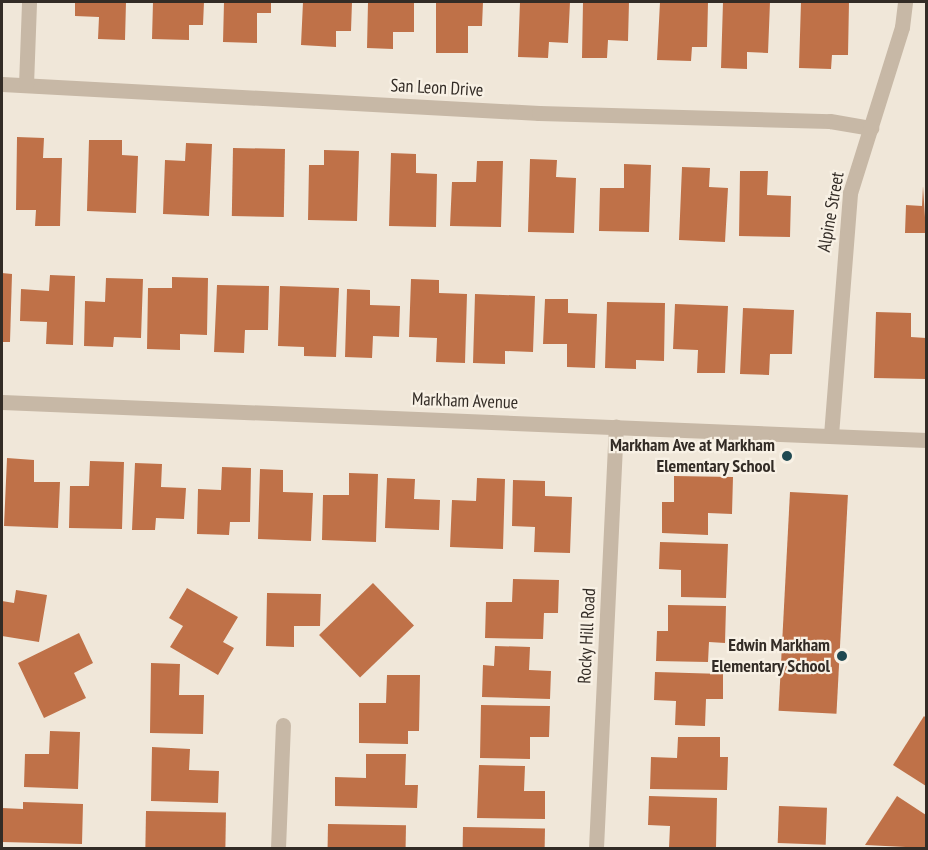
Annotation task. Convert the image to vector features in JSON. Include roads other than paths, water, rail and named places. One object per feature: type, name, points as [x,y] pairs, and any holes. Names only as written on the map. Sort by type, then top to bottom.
[{"type":"street","points":[[26,85],[29,2]]},
{"type":"street","name":"Alpine Street","points":[[831,435],[850,193],[903,27],[905,2]]},
{"type":"street","name":"San Leon Drive","points":[[2,84],[540,113],[830,121],[871,128]]},
{"type":"street","name":"Markham Avenue","points":[[2,402],[927,440]]},
{"type":"street","name":"Rocky Hill Road","points":[[596,849],[616,426]]},
{"type":"street","points":[[278,849],[283,725]]},
{"type":"place","name":"Markham Ave at Markham Elementary School","points":[[787,456]]},
{"type":"place","name":"Edwin Markham Elementary School","points":[[842,656]]}]
